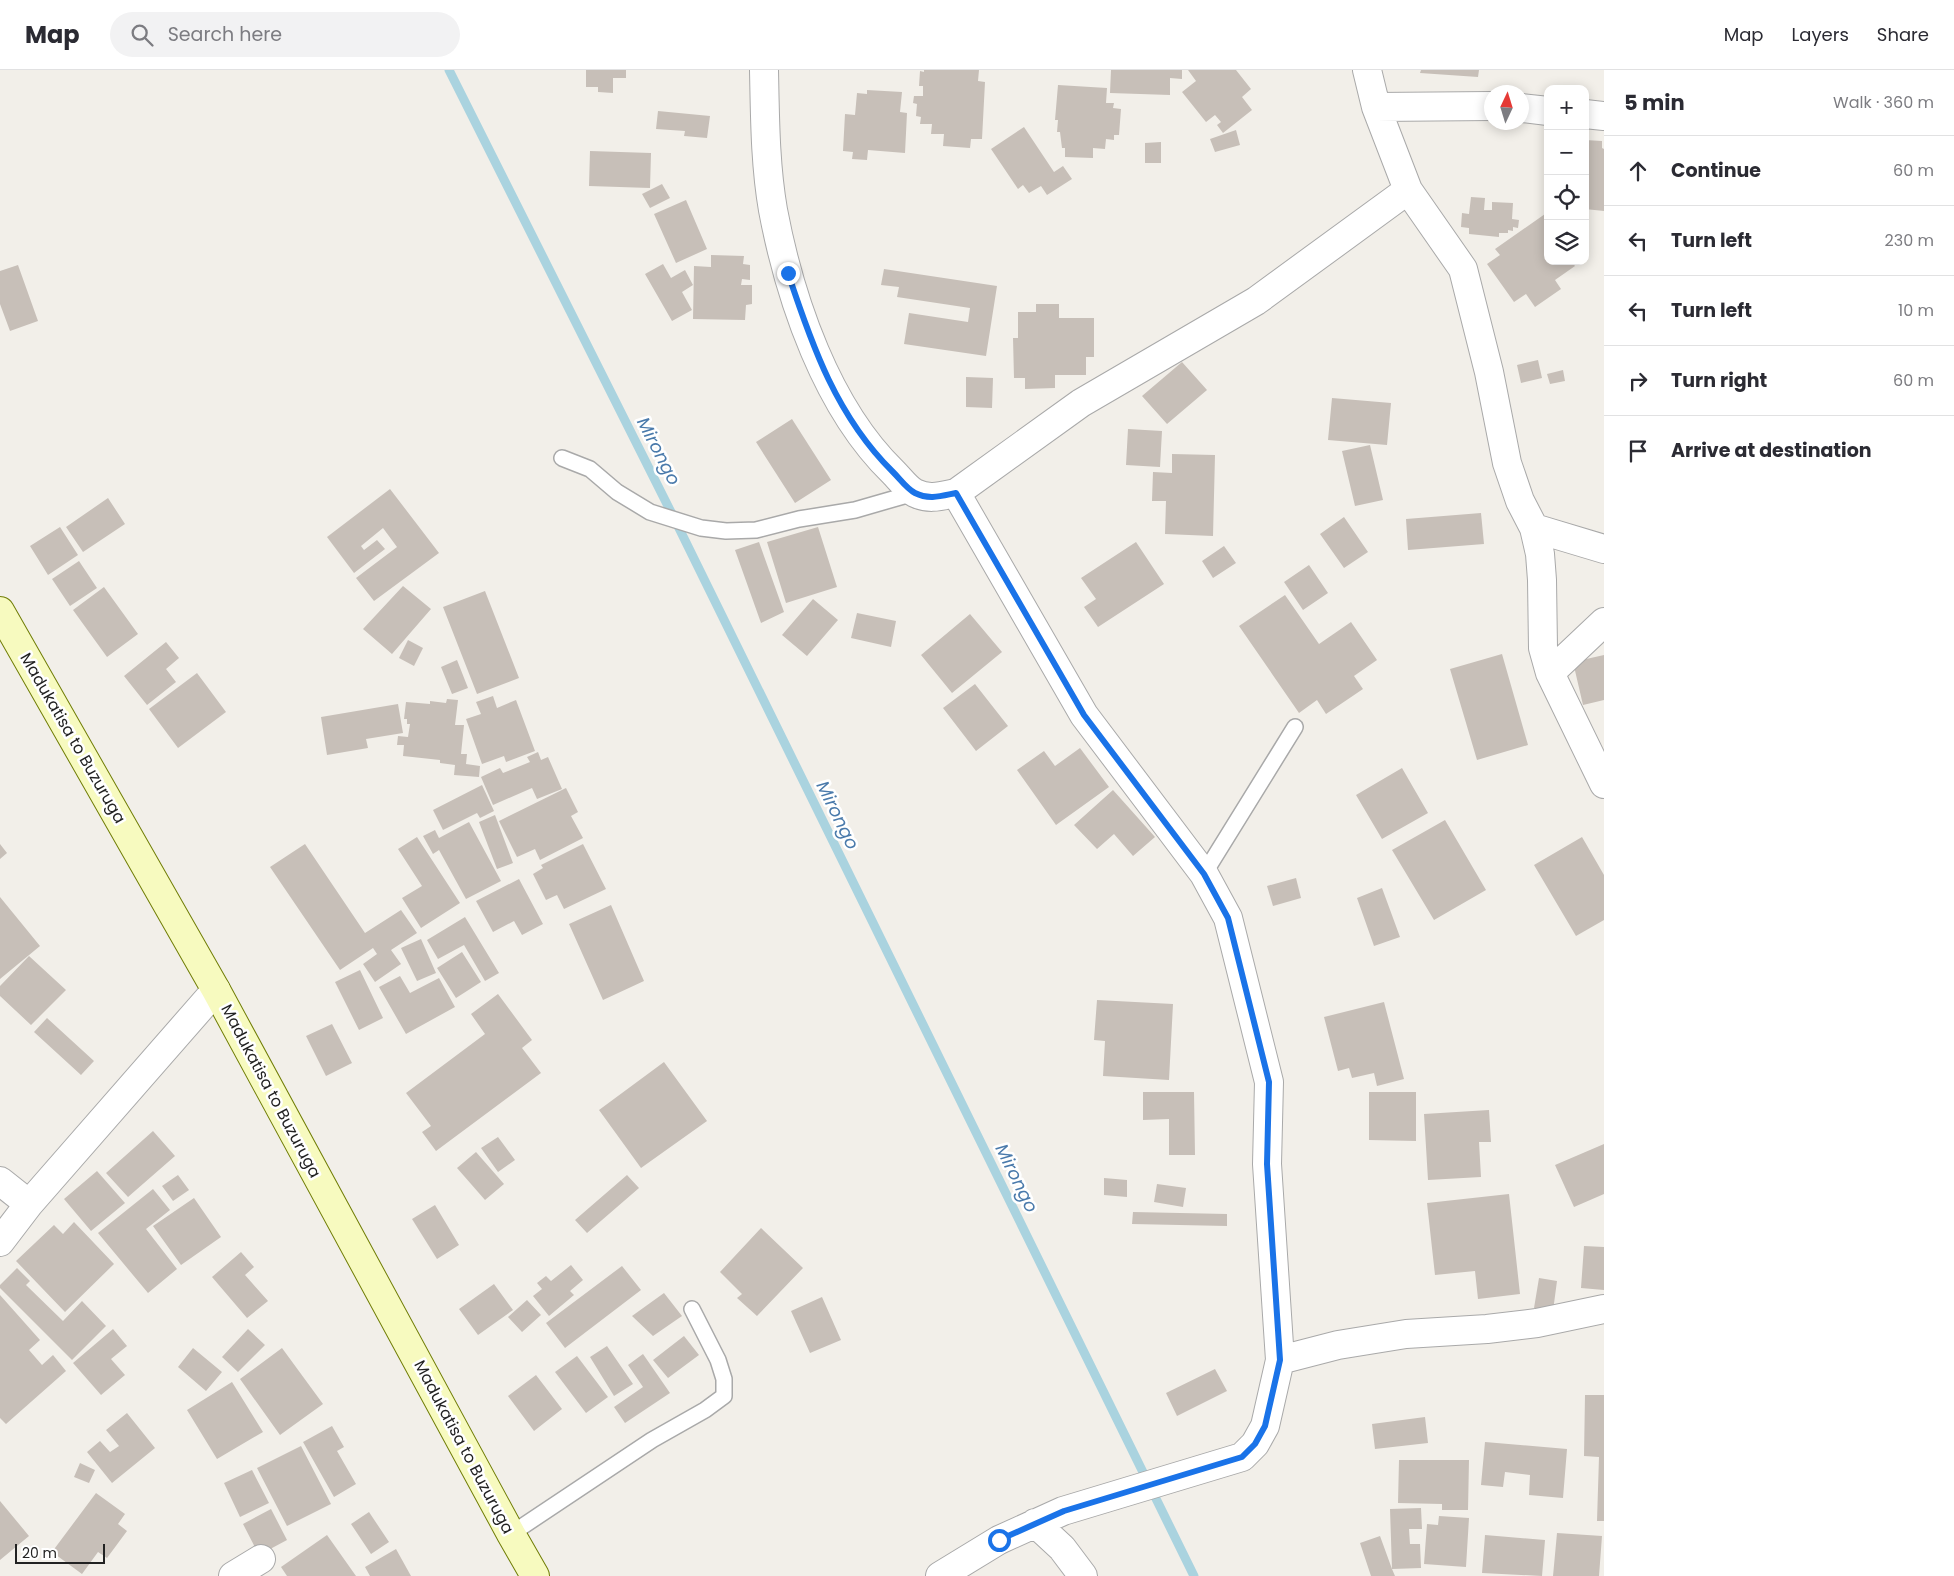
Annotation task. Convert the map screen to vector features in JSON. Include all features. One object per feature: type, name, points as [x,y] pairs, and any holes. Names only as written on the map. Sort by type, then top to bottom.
[{"type":"main road","name":"Madukatisa to Buzuruga","points":[[0,610],[216,990],[535,1576]]},
{"type":"street","points":[[764,70],[766,154],[773,210],[788,273],[810,341],[842,407],[878,457],[914,493],[931,498],[956,493],[1081,404],[1256,301],[1408,190]]},
{"type":"street","points":[[1367,70],[1376,107],[1408,190],[1462,269],[1489,372],[1507,463],[1520,501],[1534,528],[1540,554],[1543,648],[1550,673],[1604,784]]},
{"type":"street","points":[[1376,107],[1484,106]]},
{"type":"street","points":[[1529,109],[1544,111]]},
{"type":"street","points":[[1589,114],[1604,116]]},
{"type":"street","points":[[940,1576],[999,1540],[1064,1511],[1242,1457],[1255,1444],[1265,1426],[1280,1360],[1267,1164],[1269,1082],[1228,918],[1204,874],[1084,715],[956,493]]},
{"type":"street","points":[[1534,528],[1604,549]]},
{"type":"street","points":[[1550,673],[1604,622]]},
{"type":"street","points":[[0,1242],[28,1204],[216,990]]},
{"type":"street","points":[[0,1181],[28,1204]]},
{"type":"street","points":[[1280,1360],[1338,1345],[1406,1334],[1487,1329],[1537,1323],[1604,1309]]},
{"type":"street","points":[[1035,1523],[1062,1548],[1083,1576]]},
{"type":"street","points":[[233,1576],[261,1560]]},
{"type":"lane","points":[[562,458],[590,469],[617,492],[650,512],[701,528],[726,531],[756,530],[799,519],[855,510],[914,493]]},
{"type":"lane","points":[[1204,874],[1295,727]]},
{"type":"lane","points":[[511,1534],[652,1440],[705,1410],[724,1396],[724,1379],[718,1360],[692,1309]]},
{"type":"building","points":[[586,70],[626,70],[626,78],[613,78],[613,93],[598,92],[598,87],[586,87]]},
{"type":"building","points":[[924,70],[979,70],[978,81],[985,82],[982,139],[971,139],[970,148],[943,146],[944,134],[931,134],[932,124],[920,124],[921,117],[916,116],[917,104],[913,103],[914,96],[923,96],[923,86],[919,86],[920,71],[924,72]]},
{"type":"building","points":[[1111,70],[1182,70],[1182,79],[1170,78],[1170,95],[1110,93]]},
{"type":"building","points":[[1188,70],[1236,70],[1251,89],[1242,97],[1252,110],[1223,133],[1217,125],[1221,122],[1215,115],[1206,122],[1182,92],[1196,81]]},
{"type":"building","points":[[1421,70],[1479,70],[1478,77],[1420,73]]},
{"type":"building","points":[[1058,85],[1107,88],[1106,103],[1114,103],[1113,108],[1121,109],[1119,135],[1114,135],[1114,140],[1106,139],[1105,149],[1093,148],[1093,158],[1065,157],[1065,148],[1062,148],[1060,132],[1057,132],[1058,120],[1055,120]]},
{"type":"building","points":[[867,90],[902,92],[900,112],[907,113],[905,153],[868,150],[867,160],[852,159],[853,152],[843,151],[845,114],[855,115],[857,93],[867,94]]},
{"type":"building","points":[[658,111],[710,116],[707,138],[684,136],[685,131],[656,129]]},
{"type":"building","points":[[1024,127],[1054,172],[1063,166],[1072,179],[1047,195],[1041,186],[1029,193],[1023,185],[1018,189],[991,149]]},
{"type":"building","points":[[1236,130],[1240,145],[1215,152],[1210,139]]},
{"type":"building","points":[[1589,140],[1602,141],[1602,148],[1604,149],[1604,211],[1589,209]]},
{"type":"building","points":[[1161,142],[1161,163],[1145,163],[1145,143]]},
{"type":"building","points":[[590,151],[651,153],[650,188],[589,186]]},
{"type":"building","points":[[662,184],[670,198],[650,208],[642,194]]},
{"type":"building","points":[[1471,197],[1485,198],[1484,210],[1492,210],[1492,202],[1513,203],[1512,219],[1519,220],[1518,228],[1513,227],[1513,231],[1508,230],[1508,233],[1499,233],[1499,237],[1469,234],[1469,228],[1461,227],[1462,213],[1469,214]]},
{"type":"building","points":[[686,200],[707,249],[676,263],[654,214]]},
{"type":"building","points":[[1544,215],[1544,265],[1575,266],[1555,280],[1561,289],[1535,307],[1526,294],[1514,302],[1487,264],[1500,255],[1495,249]]},
{"type":"building","points":[[711,255],[744,256],[743,264],[750,265],[750,280],[742,279],[741,285],[752,285],[752,304],[746,305],[745,320],[693,319],[694,266],[711,267]]},
{"type":"building","points":[[663,264],[671,278],[685,270],[693,285],[682,292],[692,310],[672,321],[645,274]]},
{"type":"building","points":[[18,265],[38,321],[10,331],[0,304],[0,271]]},
{"type":"building","points":[[884,269],[997,286],[986,356],[904,344],[909,313],[968,322],[970,308],[897,297],[899,287],[881,285]]},
{"type":"building","points":[[1036,304],[1059,304],[1059,318],[1094,318],[1094,357],[1086,357],[1086,375],[1055,375],[1055,388],[1025,389],[1025,378],[1014,378],[1013,338],[1018,338],[1018,312],[1036,312]]},
{"type":"building","points":[[1538,360],[1542,378],[1521,383],[1517,365]]},
{"type":"building","points":[[1182,362],[1207,390],[1167,424],[1142,396]]},
{"type":"building","points":[[1563,370],[1565,381],[1550,384],[1547,374]]},
{"type":"building","points":[[966,377],[993,378],[992,408],[966,407]]},
{"type":"building","points":[[1332,398],[1391,403],[1387,445],[1328,440]]},
{"type":"building","points":[[792,419],[831,480],[795,503],[756,442]]},
{"type":"building","points":[[1128,429],[1162,431],[1160,467],[1126,465]]},
{"type":"building","points":[[1370,445],[1383,500],[1355,506],[1342,451]]},
{"type":"building","points":[[1172,454],[1215,455],[1213,536],[1165,534],[1166,501],[1152,501],[1153,472],[1172,473]]},
{"type":"building","points":[[390,489],[439,553],[374,601],[356,578],[397,547],[383,528],[361,546],[364,550],[377,540],[385,549],[354,573],[327,537]]},
{"type":"building","points":[[108,498],[125,524],[83,552],[66,527]]},
{"type":"building","points":[[1481,513],[1484,544],[1408,550],[1406,519]]},
{"type":"building","points":[[1344,517],[1368,552],[1344,568],[1320,534]]},
{"type":"building","points":[[60,527],[78,555],[48,575],[30,546]]},
{"type":"building","points":[[818,527],[837,587],[786,603],[767,542]]},
{"type":"building","points":[[759,542],[784,612],[761,623],[735,550]]},
{"type":"building","points":[[1136,542],[1164,584],[1098,627],[1084,607],[1096,599],[1081,578]]},
{"type":"building","points":[[1224,546],[1236,563],[1213,578],[1202,561]]},
{"type":"building","points":[[79,561],[97,588],[70,606],[52,579]]},
{"type":"building","points":[[1309,565],[1328,593],[1303,610],[1284,582]]},
{"type":"building","points":[[403,586],[431,609],[392,654],[363,629]]},
{"type":"building","points":[[104,587],[138,634],[107,657],[73,610]]},
{"type":"building","points":[[485,591],[519,678],[477,694],[443,607]]},
{"type":"building","points":[[1285,595],[1319,644],[1351,622],[1377,660],[1354,676],[1363,689],[1326,714],[1317,700],[1299,713],[1239,626]]},
{"type":"building","points":[[813,599],[838,620],[807,656],[782,635]]},
{"type":"building","points":[[857,613],[896,621],[891,647],[851,638]]},
{"type":"building","points":[[970,614],[1002,652],[952,693],[921,655]]},
{"type":"building","points":[[408,640],[423,648],[414,666],[399,658]]},
{"type":"building","points":[[166,642],[179,658],[166,669],[176,682],[147,705],[124,676]]},
{"type":"building","points":[[1502,654],[1528,745],[1477,760],[1450,669]]},
{"type":"building","points":[[1604,655],[1604,700],[1583,705],[1573,662]]},
{"type":"building","points":[[457,660],[468,688],[452,694],[441,667]]},
{"type":"building","points":[[197,673],[226,712],[178,748],[149,709]]},
{"type":"building","points":[[975,684],[1008,726],[976,751],[943,708]]},
{"type":"building","points":[[493,696],[497,708],[516,700],[535,751],[506,762],[504,756],[482,764],[466,719],[481,714],[476,702]]},
{"type":"building","points":[[447,699],[458,700],[455,725],[464,725],[461,754],[467,754],[466,764],[480,766],[479,777],[454,775],[455,765],[440,763],[440,760],[403,756],[404,745],[397,745],[398,736],[408,737],[410,724],[407,724],[407,719],[404,719],[406,702],[430,704],[430,701],[446,703]]},
{"type":"building","points":[[398,704],[403,733],[366,739],[368,748],[327,755],[321,717]]},
{"type":"building","points":[[1080,748],[1109,787],[1056,825],[1017,770],[1044,751],[1055,766]]},
{"type":"building","points":[[538,752],[541,760],[548,757],[562,789],[537,799],[532,788],[493,805],[481,777],[500,768],[503,773],[530,762],[527,757]]},
{"type":"building","points":[[1402,768],[1428,813],[1382,839],[1356,795]]},
{"type":"building","points":[[482,785],[494,811],[480,818],[477,813],[443,830],[433,810]]},
{"type":"building","points":[[566,788],[578,812],[571,816],[583,838],[540,860],[535,849],[517,857],[499,821]]},
{"type":"building","points":[[1113,790],[1155,837],[1133,856],[1114,834],[1097,849],[1074,825]]},
{"type":"building","points":[[495,815],[513,863],[497,869],[479,822]]},
{"type":"building","points":[[1445,820],[1486,890],[1434,920],[1392,850]]},
{"type":"building","points":[[469,822],[501,881],[466,899],[439,850],[433,854],[423,836],[435,830],[439,838]]},
{"type":"building","points":[[417,837],[460,903],[421,928],[402,898],[422,886],[398,849]]},
{"type":"building","points":[[1582,837],[1604,875],[1604,920],[1576,936],[1534,865]]},
{"type":"building","points":[[0,844],[7,853],[0,859]]},
{"type":"building","points":[[305,844],[365,933],[401,910],[417,933],[391,950],[401,964],[375,982],[363,964],[377,954],[373,948],[340,970],[270,867]]},
{"type":"building","points":[[583,844],[606,889],[564,909],[557,895],[546,900],[533,874],[543,868],[541,865]]},
{"type":"building","points":[[1296,878],[1301,898],[1273,906],[1267,886]]},
{"type":"building","points":[[519,879],[543,924],[522,935],[514,921],[493,932],[476,901]]},
{"type":"building","points":[[1382,888],[1400,937],[1374,946],[1357,898]]},
{"type":"building","points":[[0,897],[40,946],[0,979]]},
{"type":"building","points":[[611,905],[644,981],[603,1000],[569,924]]},
{"type":"building","points":[[465,917],[499,973],[485,981],[464,945],[438,959],[427,940]]},
{"type":"building","points":[[421,939],[436,973],[417,981],[401,948]]},
{"type":"building","points":[[462,952],[481,982],[456,998],[437,968]]},
{"type":"building","points":[[29,956],[66,990],[31,1025],[0,996],[0,986]]},
{"type":"building","points":[[360,970],[383,1018],[359,1030],[335,982]]},
{"type":"building","points":[[400,976],[410,993],[439,978],[455,1007],[406,1034],[379,987]]},
{"type":"building","points":[[498,994],[532,1040],[522,1048],[541,1073],[436,1151],[422,1132],[431,1126],[406,1093],[485,1034],[471,1014]]},
{"type":"building","points":[[1097,1000],[1173,1004],[1169,1080],[1103,1076],[1105,1041],[1094,1040]]},
{"type":"building","points":[[1384,1002],[1404,1079],[1377,1086],[1374,1073],[1352,1078],[1349,1068],[1338,1071],[1324,1017]]},
{"type":"building","points":[[47,1018],[94,1061],[81,1075],[34,1032]]},
{"type":"building","points":[[332,1024],[352,1063],[326,1076],[306,1036]]},
{"type":"building","points":[[664,1062],[707,1121],[641,1168],[599,1110]]},
{"type":"building","points":[[1143,1092],[1194,1092],[1195,1155],[1169,1155],[1169,1119],[1143,1120]]},
{"type":"building","points":[[1369,1092],[1416,1092],[1416,1141],[1369,1140]]},
{"type":"building","points":[[1489,1110],[1491,1142],[1479,1142],[1481,1177],[1428,1180],[1424,1114]]},
{"type":"building","points":[[153,1131],[175,1156],[128,1197],[106,1173]]},
{"type":"building","points":[[498,1137],[515,1160],[498,1172],[481,1148]]},
{"type":"building","points":[[1604,1144],[1604,1194],[1574,1207],[1555,1165]]},
{"type":"building","points":[[476,1152],[504,1184],[485,1200],[457,1168]]},
{"type":"building","points":[[97,1171],[125,1203],[91,1231],[64,1199]]},
{"type":"building","points":[[178,1175],[189,1190],[173,1201],[162,1186]]},
{"type":"building","points":[[627,1175],[639,1188],[587,1233],[575,1220]]},
{"type":"building","points":[[1104,1178],[1127,1180],[1127,1197],[1104,1195]]},
{"type":"building","points":[[1157,1184],[1186,1188],[1183,1207],[1154,1202]]},
{"type":"building","points":[[153,1189],[170,1210],[146,1229],[177,1269],[148,1293],[98,1233]]},
{"type":"building","points":[[1509,1194],[1520,1294],[1478,1299],[1475,1271],[1435,1275],[1427,1203]]},
{"type":"building","points":[[194,1198],[221,1237],[181,1265],[153,1226]]},
{"type":"building","points":[[435,1205],[459,1245],[437,1259],[412,1219]]},
{"type":"building","points":[[1133,1212],[1227,1214],[1227,1226],[1132,1224]]},
{"type":"building","points":[[74,1222],[114,1264],[65,1312],[16,1261],[54,1225],[63,1234]]},
{"type":"building","points":[[761,1228],[803,1268],[757,1316],[737,1298],[742,1294],[720,1272]]},
{"type":"building","points":[[1584,1246],[1604,1247],[1604,1290],[1581,1288]]},
{"type":"building","points":[[241,1252],[254,1267],[245,1275],[268,1301],[247,1318],[212,1277]]},
{"type":"building","points":[[571,1265],[583,1280],[570,1291],[574,1295],[549,1316],[533,1296],[542,1289],[537,1283],[546,1276],[551,1281]]},
{"type":"building","points":[[622,1266],[641,1290],[565,1348],[546,1323]]},
{"type":"building","points":[[17,1268],[30,1281],[26,1285],[63,1321],[82,1301],[106,1326],[72,1360],[0,1288],[0,1285]]},
{"type":"building","points":[[1539,1278],[1557,1281],[1553,1311],[1534,1308]]},
{"type":"building","points":[[494,1284],[513,1310],[478,1335],[459,1309]]},
{"type":"building","points":[[664,1293],[682,1316],[653,1336],[632,1316]]},
{"type":"building","points":[[0,1295],[40,1340],[29,1350],[42,1365],[53,1355],[66,1371],[6,1424],[0,1418]]},
{"type":"building","points":[[822,1297],[841,1340],[810,1353],[791,1311]]},
{"type":"building","points":[[527,1300],[541,1315],[522,1332],[508,1317]]},
{"type":"building","points":[[113,1329],[127,1346],[111,1359],[125,1375],[101,1395],[73,1363]]},
{"type":"building","points":[[248,1329],[265,1345],[238,1372],[222,1357]]},
{"type":"building","points":[[684,1336],[699,1355],[668,1378],[653,1360]]},
{"type":"building","points":[[607,1346],[633,1384],[614,1396],[590,1357]]},
{"type":"building","points":[[193,1348],[222,1372],[206,1391],[178,1367]]},
{"type":"building","points":[[282,1348],[323,1404],[280,1435],[240,1379]]},
{"type":"building","points":[[643,1354],[670,1393],[625,1423],[614,1407],[643,1387],[628,1365]]},
{"type":"building","points":[[577,1356],[608,1397],[586,1413],[555,1372]]},
{"type":"building","points":[[1215,1369],[1227,1391],[1177,1416],[1166,1393]]},
{"type":"building","points":[[536,1375],[562,1409],[534,1431],[508,1396]]},
{"type":"building","points":[[232,1382],[263,1432],[217,1459],[187,1410]]},
{"type":"building","points":[[1585,1395],[1604,1395],[1604,1521],[1597,1521],[1599,1457],[1584,1456]]},
{"type":"building","points":[[127,1413],[155,1448],[112,1483],[87,1452],[100,1441],[110,1452],[119,1446],[106,1430]]},
{"type":"building","points":[[1425,1417],[1428,1443],[1375,1449],[1372,1424]]},
{"type":"building","points":[[332,1426],[344,1447],[337,1451],[356,1484],[334,1497],[303,1442]]},
{"type":"building","points":[[1485,1442],[1567,1449],[1563,1498],[1529,1495],[1530,1475],[1505,1472],[1503,1487],[1481,1485]]},
{"type":"building","points":[[301,1446],[331,1504],[287,1526],[257,1468]]},
{"type":"building","points":[[1399,1460],[1469,1460],[1468,1510],[1442,1510],[1442,1504],[1398,1503]]},
{"type":"building","points":[[80,1463],[95,1470],[89,1483],[74,1477]]},
{"type":"building","points":[[252,1470],[269,1503],[240,1517],[224,1483]]},
{"type":"building","points":[[96,1493],[125,1514],[118,1524],[127,1531],[107,1558],[98,1552],[82,1574],[52,1552]]},
{"type":"building","points":[[0,1501],[29,1536],[0,1560]]},
{"type":"building","points":[[1421,1508],[1422,1529],[1409,1529],[1410,1544],[1420,1544],[1421,1568],[1392,1569],[1390,1509]]},
{"type":"building","points":[[271,1509],[287,1540],[259,1555],[243,1524]]},
{"type":"building","points":[[369,1512],[389,1542],[371,1554],[351,1524]]},
{"type":"building","points":[[1439,1516],[1469,1518],[1466,1567],[1424,1564],[1427,1524],[1438,1525]]},
{"type":"building","points":[[1557,1533],[1602,1536],[1599,1576],[1553,1576]]},
{"type":"building","points":[[327,1535],[356,1576],[287,1576],[281,1567]]},
{"type":"building","points":[[1485,1535],[1545,1540],[1542,1576],[1482,1573]]},
{"type":"building","points":[[1380,1536],[1395,1576],[1371,1576],[1360,1543]]},
{"type":"building","points":[[396,1549],[411,1576],[370,1576],[365,1567]]},
{"type":"waterway","name":"Mirongo","points":[[449,70],[675,520],[1194,1576]]},
{"type":"route","points":[[788,273],[810,341],[842,407],[878,457],[914,493],[931,498],[956,493],[1084,715],[1204,874],[1228,918],[1269,1082],[1267,1164],[1272,1264],[1280,1360],[1265,1426],[1255,1444],[1242,1457],[1064,1511],[999,1540]]}]
